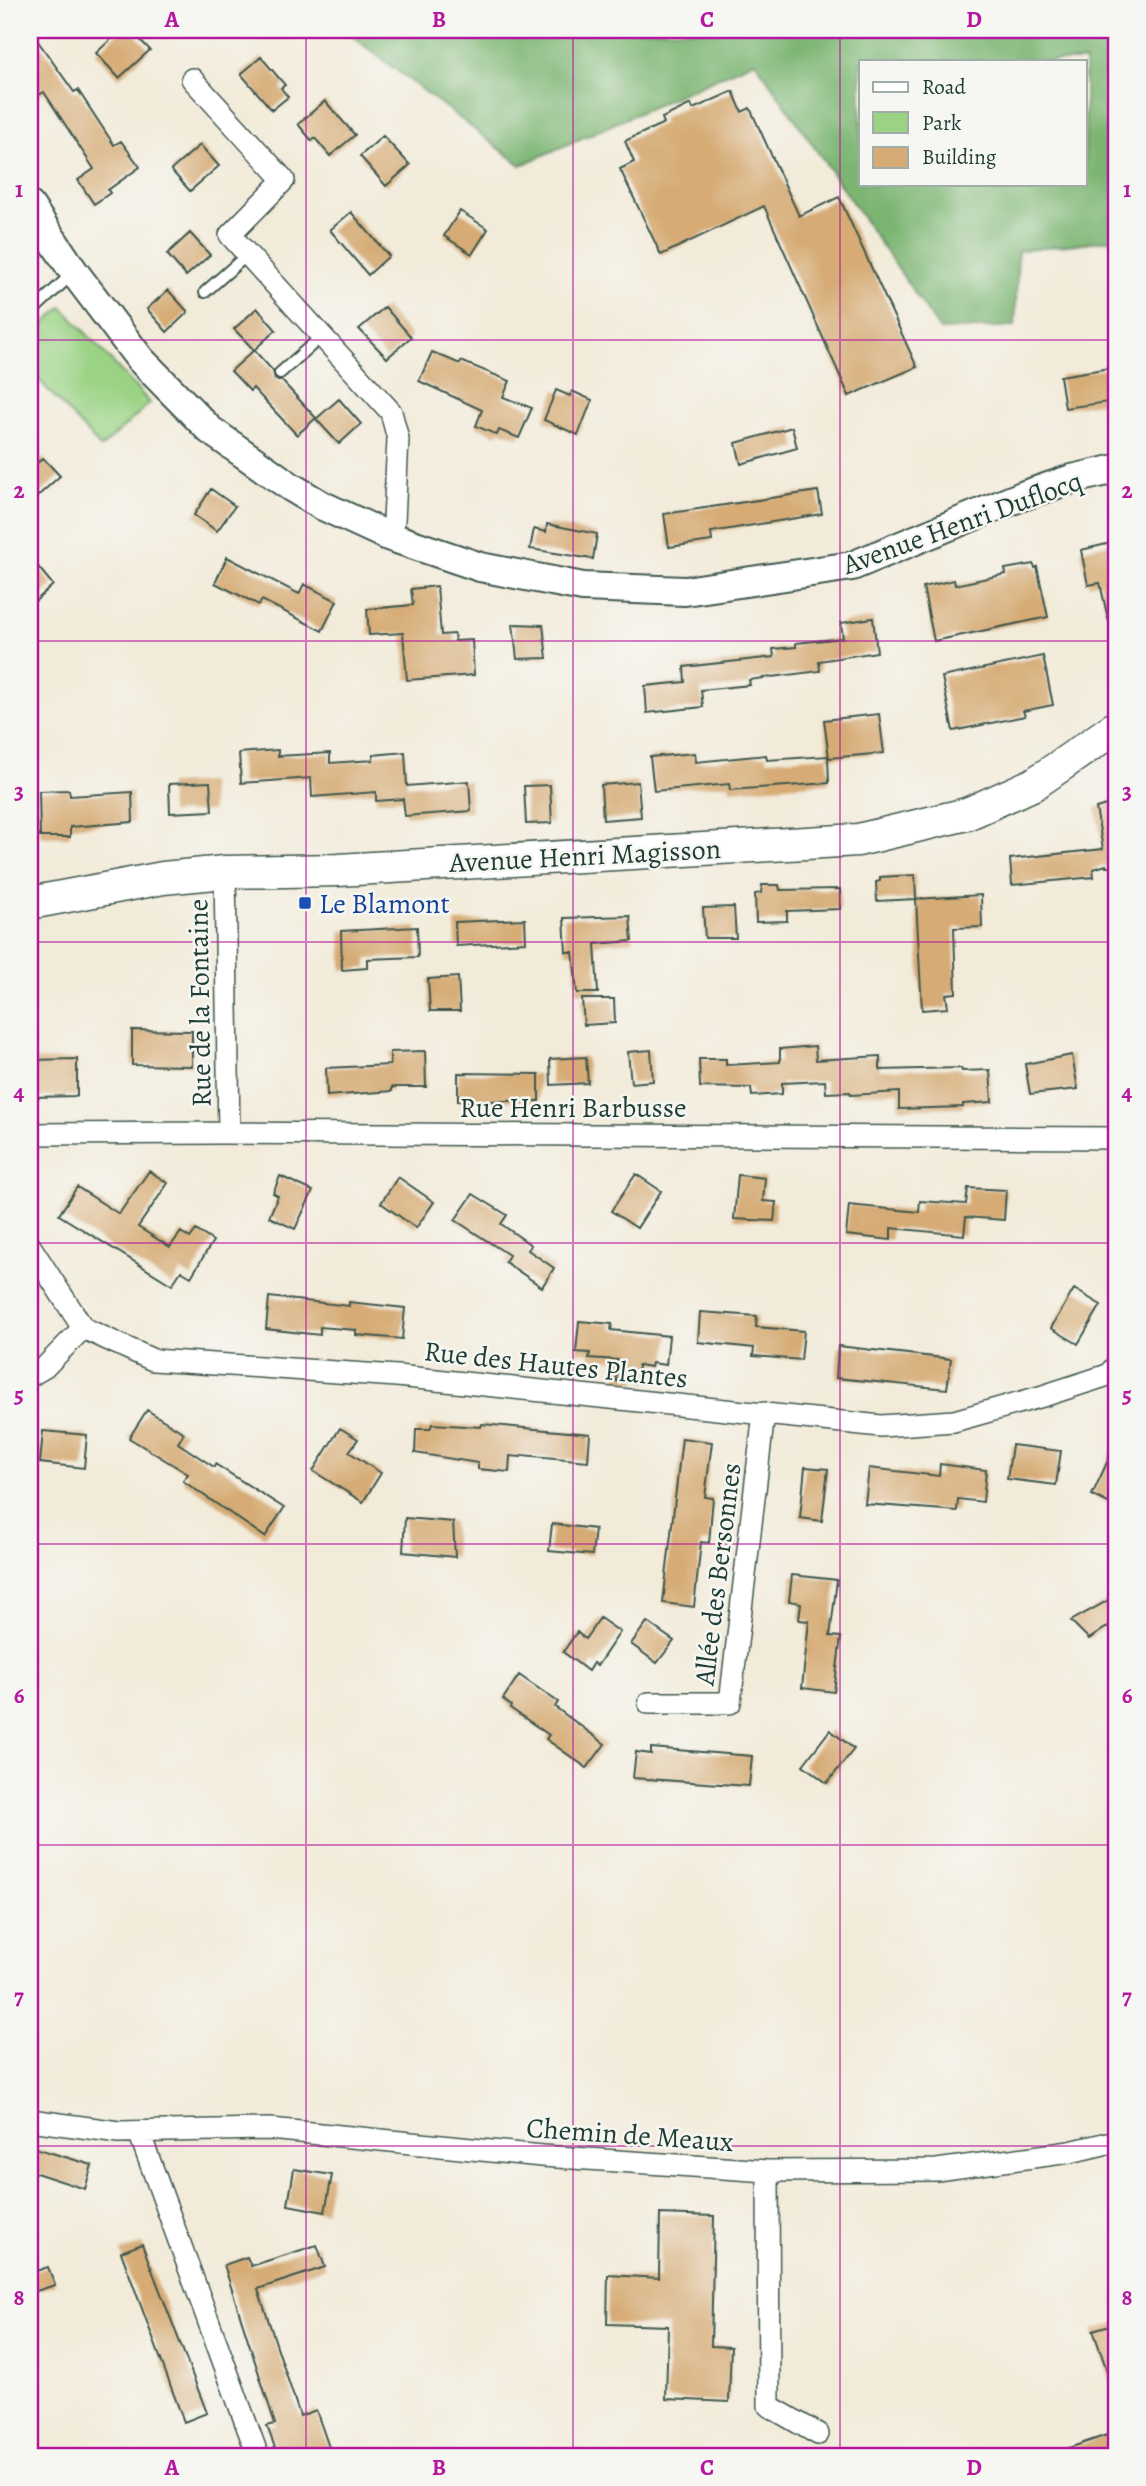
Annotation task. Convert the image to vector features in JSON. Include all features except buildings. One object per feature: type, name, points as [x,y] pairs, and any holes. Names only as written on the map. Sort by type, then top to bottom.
[{"type":"main road","name":"Avenue Henri Magisson","points":[[30,903],[163,878],[225,872],[338,870],[858,840],[967,814],[1034,784],[1116,727]]},
{"type":"street","points":[[192,79],[284,180],[230,235],[391,412],[398,439],[394,521],[388,536]]},
{"type":"street","name":"Avenue Henri Duflocq","points":[[30,206],[74,272],[140,359],[211,430],[291,488],[388,536],[480,567],[583,587],[685,591],[852,566],[1022,496],[1072,479],[1116,469]]},
{"type":"street","name":"Rue de la Fontaine","points":[[225,872],[229,1133]]},
{"type":"street","name":"Rue Henri Barbusse","points":[[30,1134],[1116,1138]]},
{"type":"street","points":[[30,1246],[83,1328],[46,1367],[30,1376]]},
{"type":"street","name":"Rue des Hautes Plantes","points":[[83,1328],[153,1360],[397,1376],[881,1426],[954,1421],[1113,1376]]},
{"type":"street","name":"Allée des Bersonnes","points":[[649,1703],[730,1703],[764,1413]]},
{"type":"street","name":"Chemin de Meaux","points":[[30,2120],[139,2132],[270,2129],[542,2156],[768,2171],[937,2170],[1070,2152],[1116,2141]]},
{"type":"street","points":[[139,2132],[258,2456]]},
{"type":"street","points":[[768,2171],[769,2406],[818,2434]]},
{"type":"lane","points":[[205,292],[248,254]]},
{"type":"lane","points":[[30,313],[74,272]]},
{"type":"lane","points":[[280,373],[322,336]]},
{"type":"green space","points":[[344,30],[1116,30],[1116,239],[1018,251],[1015,326],[940,330],[755,61],[521,165]]},
{"type":"green space","points":[[62,307],[150,403],[101,448],[30,370],[30,337]]},
{"type":"place","name":"Le Blamont","points":[[305,903]]}]
